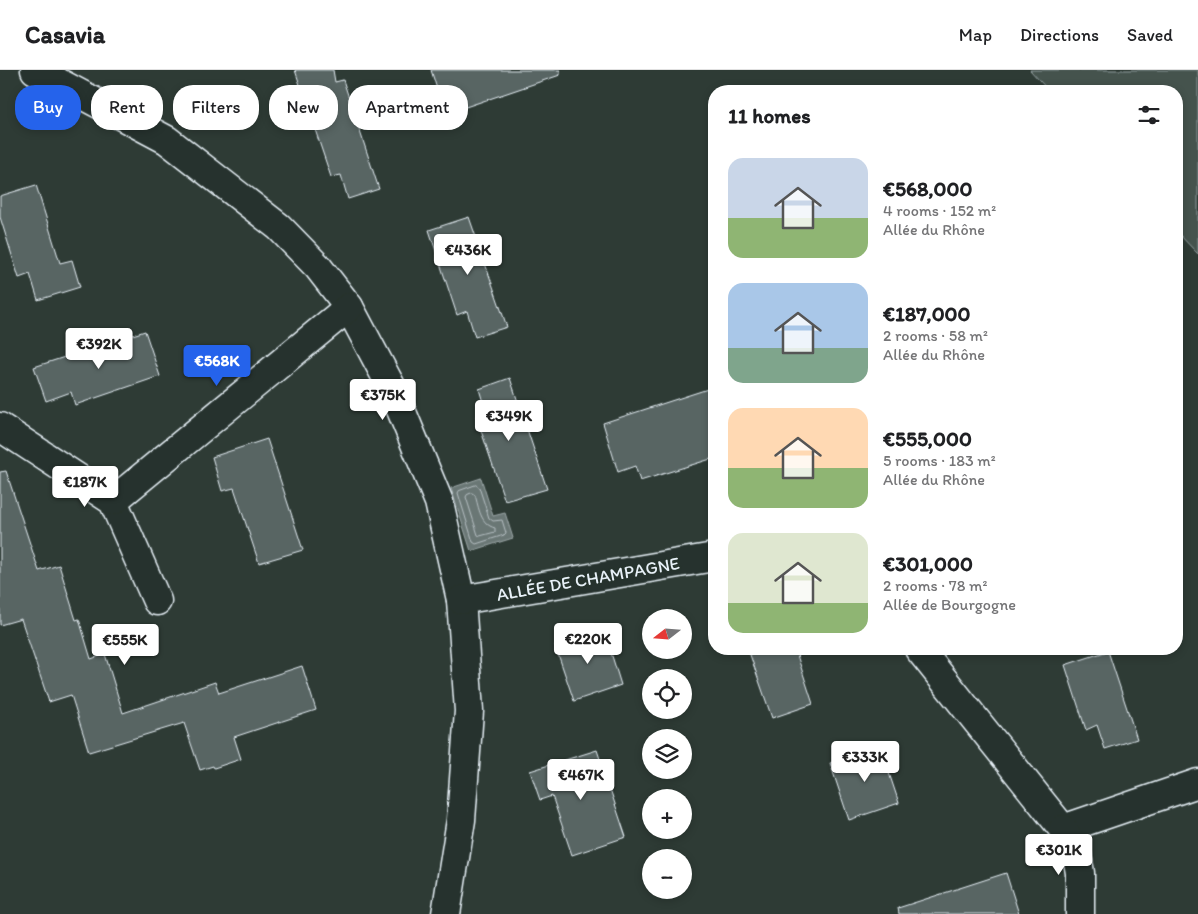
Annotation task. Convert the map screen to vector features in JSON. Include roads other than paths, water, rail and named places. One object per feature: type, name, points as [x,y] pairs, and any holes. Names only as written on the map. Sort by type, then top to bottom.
[{"type":"street","points":[[35,70],[167,140],[279,226],[318,267],[349,307],[392,388],[439,502],[461,600],[469,711],[461,820],[446,914]]},
{"type":"street","points":[[113,500],[349,307]]},
{"type":"street","points":[[0,427],[113,500],[157,601]]},
{"type":"street","name":"ALLÉE DE CHAMPAGNE","points":[[461,600],[708,558]]},
{"type":"street","points":[[924,655],[1063,829],[1076,849],[1080,873],[1080,914]]},
{"type":"street","points":[[1063,829],[1198,783]]},
{"type":"water","points":[[481,478],[493,516],[505,513],[513,538],[471,551],[451,488]]}]
